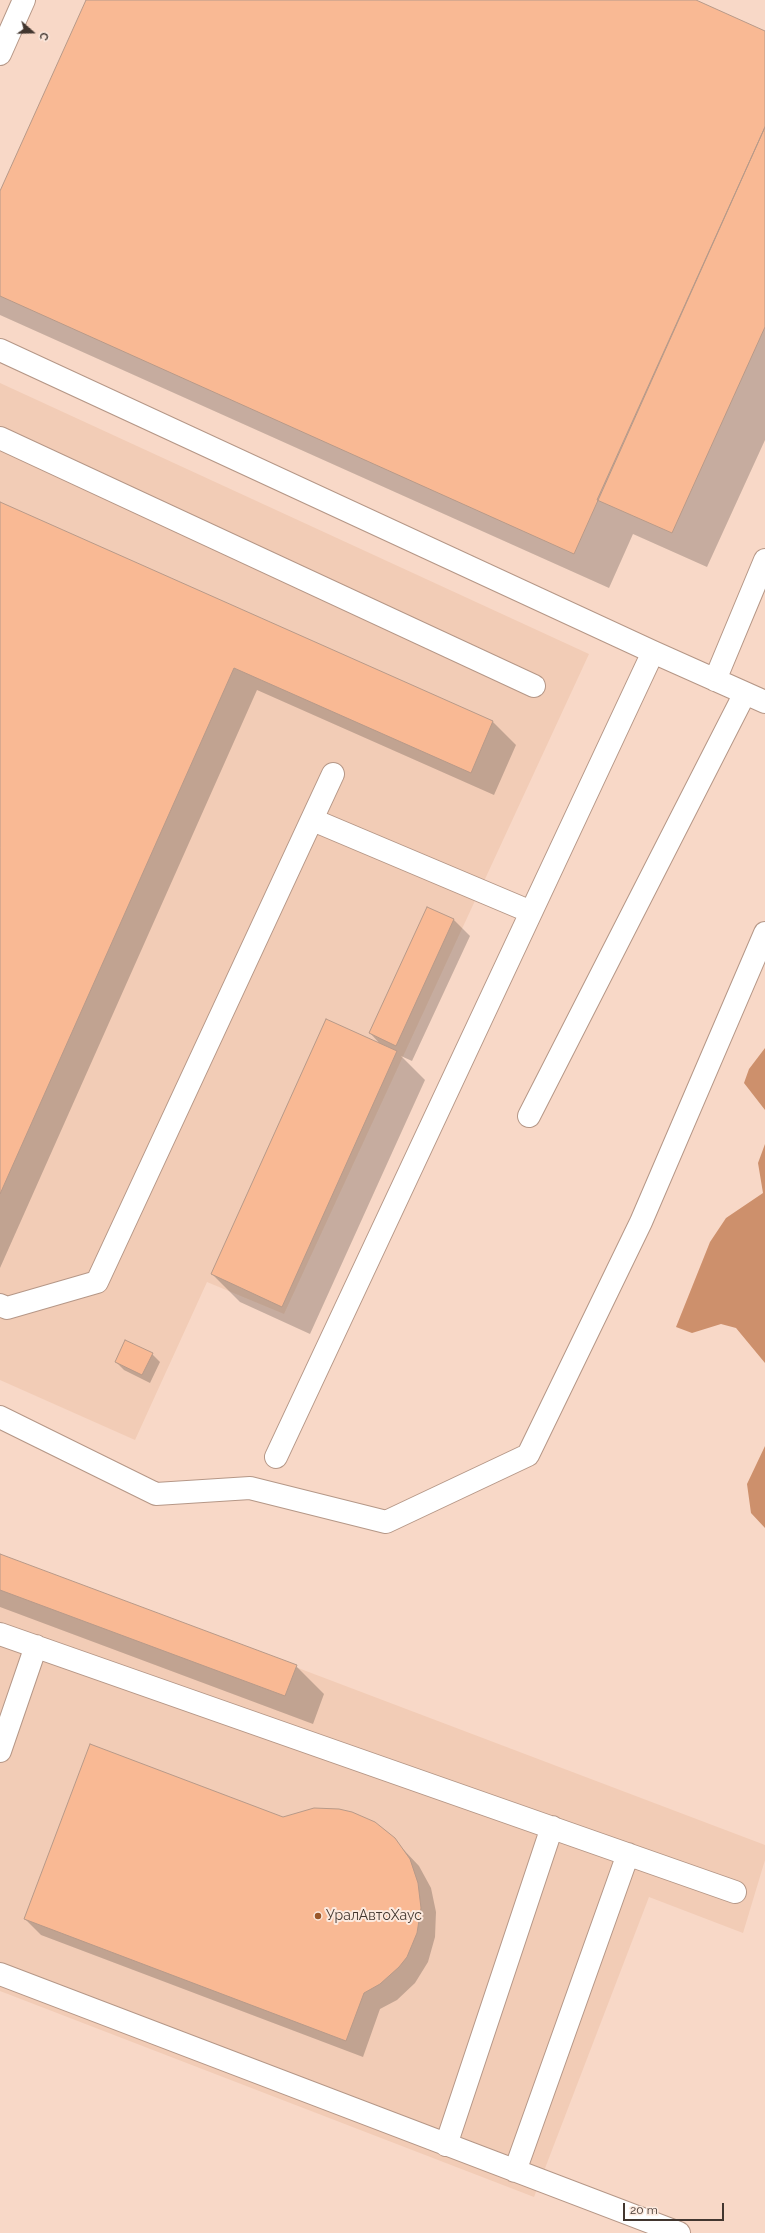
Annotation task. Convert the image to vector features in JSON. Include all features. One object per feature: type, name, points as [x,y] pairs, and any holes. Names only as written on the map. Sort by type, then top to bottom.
[{"type":"lane","points":[[0,54],[24,0]]},
{"type":"lane","points":[[0,350],[653,652],[765,702]]},
{"type":"lane","points":[[0,438],[534,686]]},
{"type":"lane","points":[[716,680],[765,560]]},
{"type":"lane","points":[[276,1457],[653,652]]},
{"type":"lane","points":[[529,1116],[746,693]]},
{"type":"lane","points":[[0,1305],[7,1308],[97,1282],[313,820],[333,774]]},
{"type":"lane","points":[[313,820],[531,912]]},
{"type":"lane","points":[[0,1417],[156,1494],[250,1488],[386,1522],[528,1455],[641,1222],[765,933]]},
{"type":"lane","points":[[0,1634],[735,1892]]},
{"type":"lane","points":[[0,1752],[36,1646]]},
{"type":"lane","points":[[446,2144],[552,1828]]},
{"type":"lane","points":[[515,2171],[628,1854]]},
{"type":"lane","points":[[0,1974],[679,2233]]},
{"type":"shaded area","points":[[0,383],[589,654],[284,1314],[207,1282],[135,1440],[0,1380]]},
{"type":"shaded area","points":[[765,1048],[765,1110],[744,1083],[749,1069]]},
{"type":"shaded area","points":[[765,1144],[765,1363],[736,1328],[721,1324],[692,1333],[676,1327],[710,1242],[726,1218],[763,1193],[758,1163]]},
{"type":"shaded area","points":[[765,1446],[765,1528],[751,1513],[747,1484]]},
{"type":"shaded area","points":[[0,1555],[765,1845],[765,1860],[743,1933],[649,1897],[534,2197],[0,1991]]},
{"type":"building","points":[[86,0],[696,0],[765,31],[765,127],[574,554],[0,296],[0,191]]},
{"type":"building","points":[[765,127],[765,327],[672,533],[597,500]]},
{"type":"building","points":[[0,502],[493,721],[471,773],[234,668],[0,1194]]},
{"type":"building","points":[[427,907],[454,919],[396,1046],[369,1033]]},
{"type":"building","points":[[326,1019],[397,1051],[282,1307],[211,1274]]},
{"type":"building","points":[[125,1340],[153,1353],[142,1375],[115,1362]]},
{"type":"building","points":[[0,1554],[297,1665],[285,1696],[0,1590]]},
{"type":"building","points":[[90,1744],[283,1817],[314,1808],[339,1809],[352,1812],[375,1822],[395,1838],[410,1859],[418,1883],[421,1908],[417,1933],[407,1957],[399,1967],[380,1984],[364,1993],[346,2041],[24,1919]]},
{"type":"place","name":"УралАвтоХаус","points":[[318,1916]]}]
